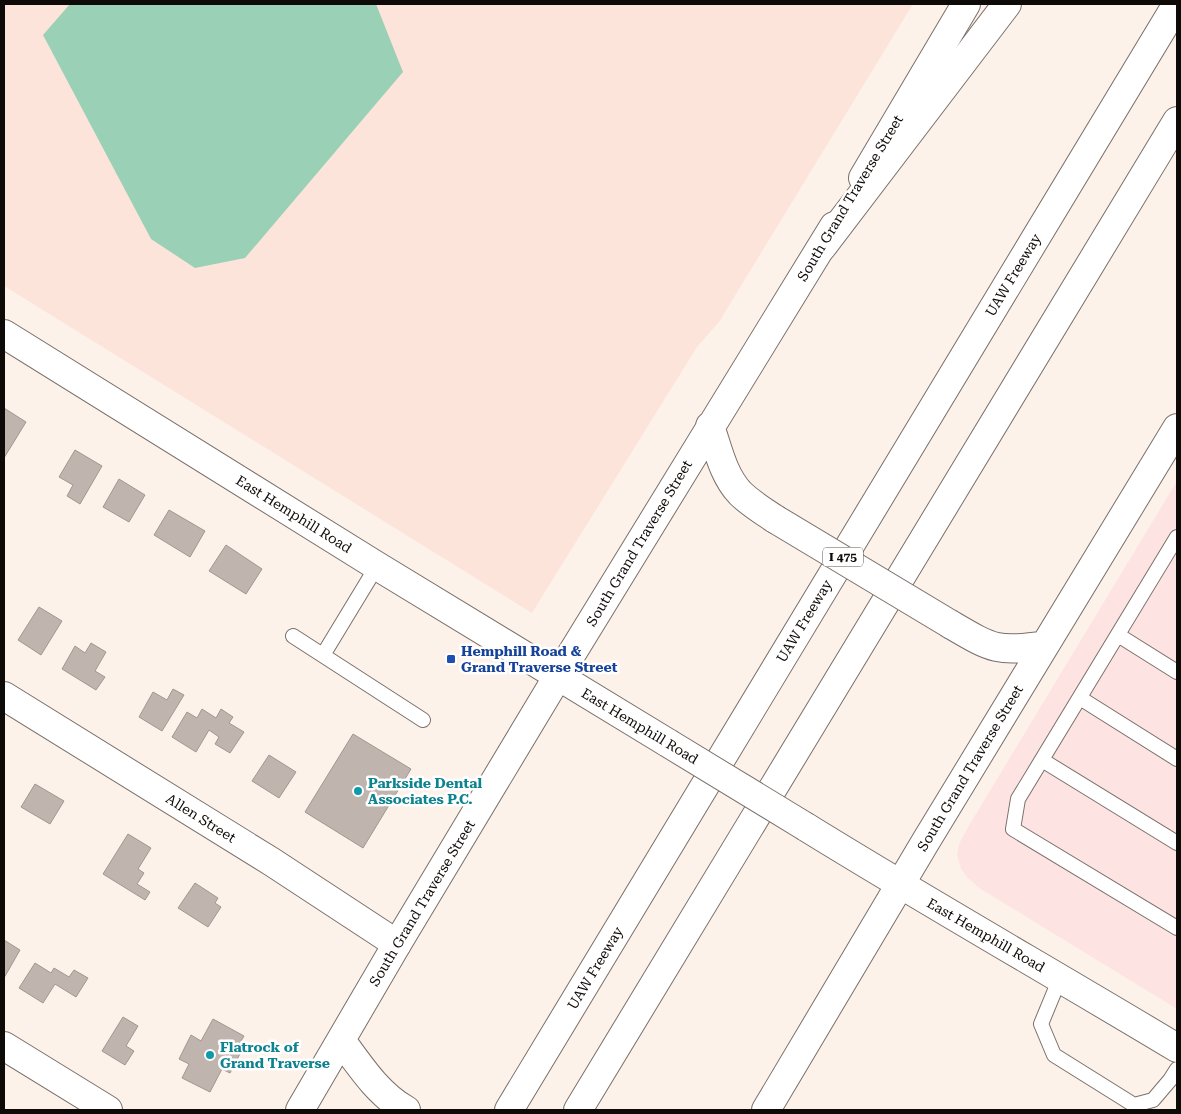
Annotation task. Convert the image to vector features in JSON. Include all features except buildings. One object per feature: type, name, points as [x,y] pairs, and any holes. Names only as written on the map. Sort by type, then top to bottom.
[{"type":"main road","name":"South Grand Traverse Street","points":[[300,1110],[558,676],[710,426],[822,247],[966,4]]},
{"type":"main road","points":[[822,247],[1007,4]]},
{"type":"main road","name":"UAW Freeway","points":[[509,1110],[1177,4]]},
{"type":"main road","points":[[578,1110],[1177,121]]},
{"type":"main road","name":"East Hemphill Road","points":[[4,334],[377,566],[900,885],[1177,1048]]},
{"type":"main road","points":[[710,426],[723,464],[739,492],[775,519],[950,624],[991,646],[1004,649],[1018,649],[1045,645]]},
{"type":"main road","name":"South Grand Traverse Street","points":[[766,1110],[1177,428]]},
{"type":"main road","name":"Allen Street","points":[[4,696],[272,862],[397,944]]},
{"type":"main road","points":[[341,1040],[374,1083],[406,1110]]},
{"type":"main road","points":[[4,1046],[108,1110]]},
{"type":"lane","points":[[1177,537],[1018,799],[1013,829],[1177,928]]},
{"type":"lane","points":[[322,655],[377,566]]},
{"type":"lane","points":[[1118,635],[1177,672]]},
{"type":"lane","points":[[293,636],[423,720]]},
{"type":"lane","points":[[1080,698],[1177,759]]},
{"type":"lane","points":[[1042,760],[1177,843]]},
{"type":"lane","points":[[1060,978],[1042,1024],[1054,1055],[1134,1105],[1153,1100],[1177,1069]]},
{"type":"shaded area","points":[[4,4],[913,4],[719,322],[697,347],[532,613],[4,286]]},
{"type":"shaded area","points":[[1177,481],[1177,1009],[979,888],[961,869],[957,855],[959,844],[968,827]]},
{"type":"green space","points":[[70,4],[376,4],[403,72],[245,258],[195,268],[151,239],[43,35]]},
{"type":"place","name":"Hemphill Road & Grand Traverse Street","points":[[451,659]]},
{"type":"place","name":"Parkside Dental Associates P.C.","points":[[358,791]]},
{"type":"place","name":"Flatrock of Grand Traverse","points":[[210,1055]]}]
